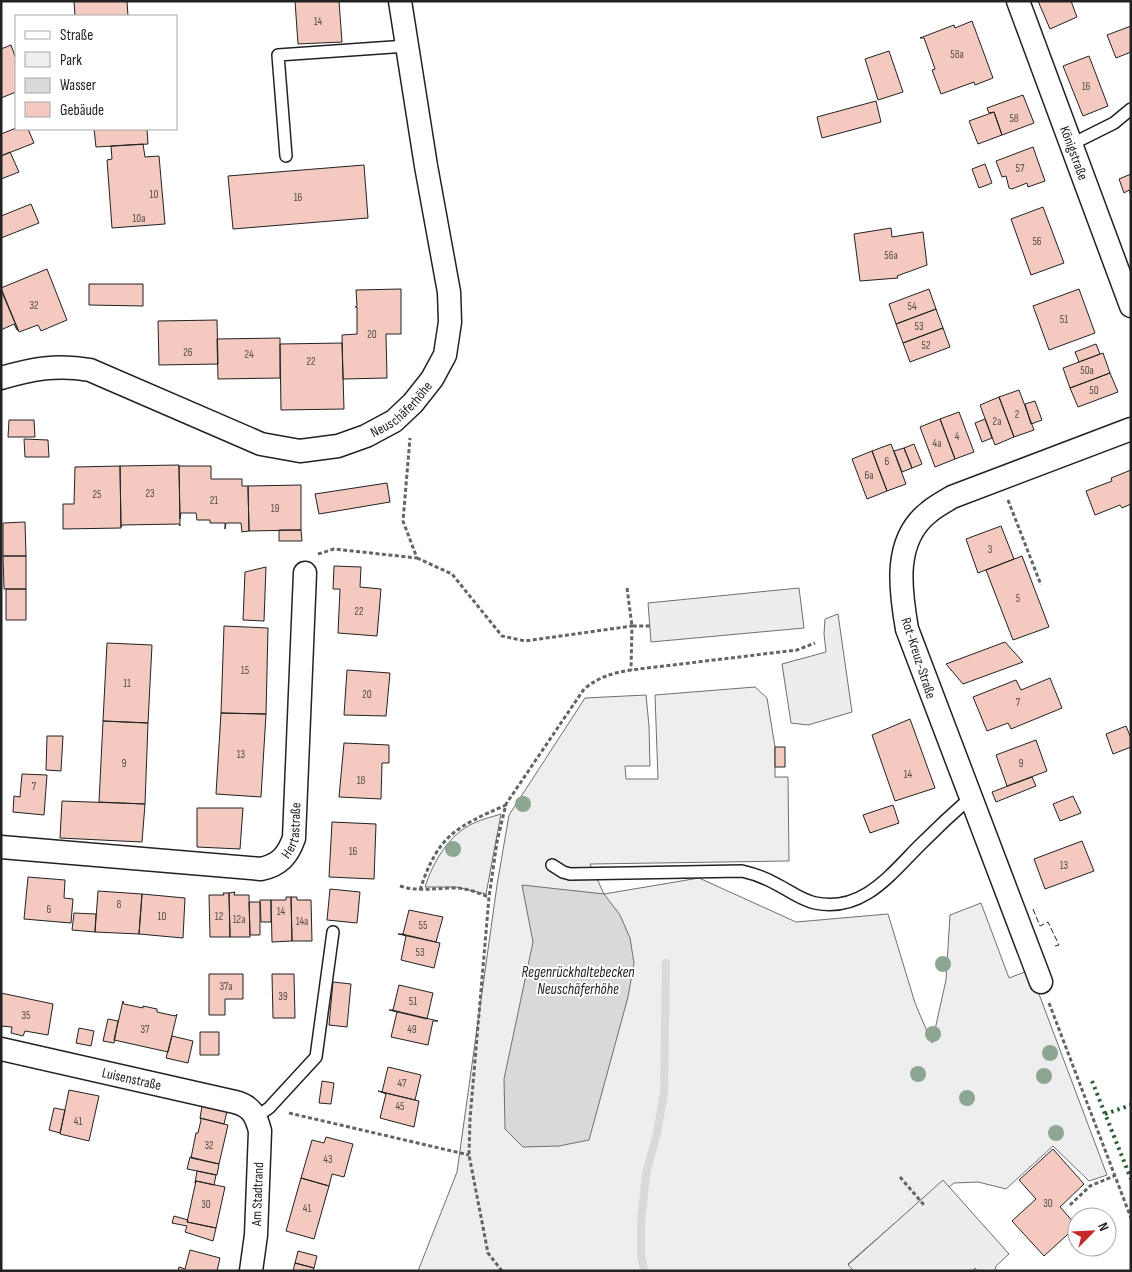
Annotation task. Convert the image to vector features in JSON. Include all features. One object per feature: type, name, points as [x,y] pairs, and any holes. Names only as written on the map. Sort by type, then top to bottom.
[{"type":"street","name":"Neuschäferhöhe","points":[[1,378],[31,369],[64,366],[90,370],[261,444],[300,451],[338,446],[366,436],[394,421],[432,379],[445,355],[450,322],[449,292],[400,1]]},
{"type":"street","name":"Königstraße","points":[[1018,1],[1131,306]]},
{"type":"street","name":"Rot-Kreuz-Straße","points":[[1041,982],[907,628],[901,596],[902,562],[910,534],[928,512],[952,497],[1131,429]]},
{"type":"street","name":"Hertastraße","points":[[1,847],[261,869],[275,865],[286,855],[294,838],[305,573]]},
{"type":"street","name":"Luisenstraße","points":[[1,1049],[244,1104],[263,1112]]},
{"type":"street","name":"Am Stadtrand","points":[[251,1271],[256,1235],[260,1131],[263,1112]]},
{"type":"lane","points":[[286,156],[278,55],[407,46]]},
{"type":"lane","points":[[1072,144],[1114,123],[1131,109]]},
{"type":"lane","points":[[552,864],[562,872],[570,874],[742,871],[766,878],[794,895],[813,903],[833,906],[847,904],[875,889],[970,798]]},
{"type":"lane","points":[[263,1112],[316,1057],[333,932]]},
{"type":"path","points":[[413,402],[403,521],[418,558]]},
{"type":"path","points":[[1000,479],[1041,586]]},
{"type":"path","points":[[305,573],[307,557],[334,549],[418,558],[452,574],[502,636],[525,641],[632,626],[650,626]]},
{"type":"path","points":[[627,588],[632,626],[631,670]]},
{"type":"path","points":[[502,1271],[488,1253],[469,1155],[470,1119],[489,897],[497,842],[506,804],[584,690],[600,678],[631,670],[797,650],[815,643]]},
{"type":"path","points":[[420,890],[432,860],[445,840],[458,828],[506,804]]},
{"type":"path","points":[[400,886],[410,890],[456,888],[489,897]]},
{"type":"path","points":[[1041,982],[1131,1218]]},
{"type":"path","points":[[263,1112],[469,1155]]},
{"type":"path","points":[[1070,1205],[1090,1186],[1114,1176]]},
{"type":"path","points":[[900,1177],[924,1205]]},
{"type":"green space","points":[[755,687],[767,698],[775,747],[775,777],[788,777],[789,861],[590,864],[604,894],[699,878],[796,922],[888,914],[915,1003],[932,1043],[946,980],[950,915],[981,903],[1009,978],[1030,970],[1107,1175],[1089,1181],[1053,1146],[1006,1189],[978,1182],[954,1183],[949,1187],[943,1181],[848,1264],[854,1271],[418,1271],[457,1172],[497,885],[509,815],[585,698],[646,695],[650,766],[625,766],[626,779],[658,779],[655,695]]},
{"type":"green space","points":[[501,814],[486,894],[456,887],[425,887],[437,859],[457,834],[477,822]]},
{"type":"shaded area","points":[[799,588],[804,628],[651,642],[648,603]]},
{"type":"shaded area","points":[[838,614],[852,712],[808,725],[791,723],[782,664],[826,652],[825,619]]},
{"type":"shaded area","points":[[943,1180],[1009,1254],[996,1266],[995,1271],[977,1271],[975,1268],[972,1271],[854,1271],[848,1265]]},
{"type":"water","name":"Regenrückhaltebecken Neuschäferhöhe","points":[[522,885],[604,894],[620,915],[630,938],[634,963],[628,997],[589,1140],[559,1146],[523,1147],[505,1129],[504,1079],[533,942]]},
{"type":"building","points":[[74,1],[127,1],[128,15],[75,15]]},
{"type":"building","points":[[295,1],[339,1],[342,42],[298,44]]},
{"type":"building","points":[[1038,1],[1071,1],[1077,17],[1050,29]]},
{"type":"building","points":[[972,21],[993,78],[975,85],[974,82],[941,94],[932,70],[935,69],[924,38],[920,38],[954,25],[955,28]]},
{"type":"building","points":[[1131,26],[1131,52],[1116,58],[1107,35]]},
{"type":"building","points":[[11,45],[15,56],[15,92],[1,98],[1,49]]},
{"type":"building","points":[[889,51],[903,92],[878,100],[865,59]]},
{"type":"building","points":[[1089,56],[1108,106],[1083,116],[1063,66]]},
{"type":"building","points":[[1023,95],[1034,123],[1002,135],[994,112],[989,113],[987,108]]},
{"type":"building","points":[[876,101],[881,122],[822,138],[817,117]]},
{"type":"building","points":[[994,112],[1002,135],[978,144],[969,121]]},
{"type":"building","points":[[15,128],[15,130],[28,130],[34,143],[1,156],[1,134]]},
{"type":"building","points":[[94,130],[147,130],[148,144],[96,147]]},
{"type":"building","points":[[143,144],[145,157],[159,156],[165,224],[112,228],[107,160],[112,159],[111,146]]},
{"type":"building","points":[[1033,147],[1045,181],[1028,187],[1027,183],[1012,189],[1009,188],[1006,176],[1002,177],[996,161]]},
{"type":"building","points":[[10,152],[19,172],[1,179],[1,156]]},
{"type":"building","points":[[985,164],[992,183],[979,188],[972,169]]},
{"type":"building","points":[[364,165],[368,218],[233,229],[228,176]]},
{"type":"building","points":[[1131,174],[1131,196],[1129,190],[1124,193],[1119,179]]},
{"type":"building","points":[[31,204],[39,223],[1,238],[1,216]]},
{"type":"building","points":[[1043,207],[1064,263],[1031,275],[1011,219]]},
{"type":"building","points":[[891,228],[892,237],[923,232],[927,265],[897,276],[898,278],[860,281],[854,234]]},
{"type":"building","points":[[47,269],[67,320],[41,331],[38,325],[19,332],[1,288]]},
{"type":"building","points":[[89,284],[143,284],[143,306],[89,305]]},
{"type":"building","points":[[401,289],[401,334],[386,334],[387,378],[343,379],[342,335],[357,334],[356,290]]},
{"type":"building","points":[[929,289],[936,309],[896,324],[889,304]]},
{"type":"building","points":[[1079,289],[1095,333],[1049,350],[1033,306]]},
{"type":"building","points":[[1,290],[18,330],[14,324],[1,330]]},
{"type":"building","points":[[936,309],[943,328],[903,343],[896,324]]},
{"type":"building","points":[[217,320],[218,364],[159,365],[158,321]]},
{"type":"building","points":[[943,328],[950,347],[910,362],[903,343]]},
{"type":"building","points":[[280,338],[280,378],[218,379],[217,339]]},
{"type":"building","points":[[342,343],[344,409],[281,410],[280,344]]},
{"type":"building","points":[[1096,344],[1100,354],[1079,362],[1075,352]]},
{"type":"building","points":[[1103,353],[1110,373],[1070,388],[1063,368]]},
{"type":"building","points":[[1110,373],[1118,392],[1078,407],[1070,388]]},
{"type":"building","points":[[1019,390],[1034,430],[1014,437],[999,397]]},
{"type":"building","points":[[999,397],[1014,437],[995,445],[980,405]]},
{"type":"building","points":[[1035,401],[1042,420],[1031,424],[1025,404]]},
{"type":"building","points":[[959,412],[974,452],[955,459],[940,419]]},
{"type":"building","points":[[940,419],[955,459],[935,467],[920,427]]},
{"type":"building","points":[[985,419],[992,438],[982,442],[975,423]]},
{"type":"building","points":[[9,420],[34,420],[35,437],[8,437]]},
{"type":"building","points":[[24,439],[48,440],[49,457],[25,457]]},
{"type":"building","points":[[891,444],[906,484],[887,491],[872,451]]},
{"type":"building","points":[[914,444],[922,464],[912,468],[904,448]]},
{"type":"building","points":[[904,448],[912,468],[902,472],[894,451]]},
{"type":"building","points":[[872,451],[887,491],[867,499],[852,459]]},
{"type":"building","points":[[179,465],[180,526],[179,524],[122,525],[121,527],[120,466]]},
{"type":"building","points":[[120,466],[121,528],[63,529],[63,504],[74,504],[75,467]]},
{"type":"building","points":[[179,466],[211,466],[211,479],[242,479],[242,486],[248,486],[249,531],[242,532],[241,523],[226,523],[225,529],[225,523],[210,523],[210,520],[197,520],[196,513],[181,513],[180,519]]},
{"type":"building","points":[[1131,470],[1131,504],[1122,508],[1120,505],[1095,515],[1086,491],[1112,481],[1111,478]]},
{"type":"building","points":[[387,483],[390,502],[319,514],[315,494]]},
{"type":"building","points":[[301,485],[301,530],[249,531],[248,486]]},
{"type":"building","points":[[25,522],[26,556],[3,556],[3,523]]},
{"type":"building","points":[[1001,526],[1014,559],[978,573],[966,539]]},
{"type":"building","points":[[279,530],[301,530],[302,541],[279,541]]},
{"type":"building","points":[[3,556],[26,556],[26,589],[4,589]]},
{"type":"building","points":[[1022,556],[1049,627],[1013,640],[986,570]]},
{"type":"building","points":[[334,566],[361,567],[360,587],[381,589],[377,636],[338,633],[340,589],[333,589]]},
{"type":"building","points":[[266,567],[264,621],[243,620],[245,572]]},
{"type":"building","points":[[6,589],[26,589],[26,620],[6,620]]},
{"type":"building","points":[[224,626],[268,628],[266,714],[221,713]]},
{"type":"building","points":[[1005,642],[1023,662],[963,684],[946,664]]},
{"type":"building","points":[[107,643],[152,645],[148,723],[103,721]]},
{"type":"building","points":[[347,670],[390,673],[386,716],[344,715]]},
{"type":"building","points":[[1050,678],[1062,708],[1011,729],[1008,723],[987,731],[973,697],[1016,680],[1021,690]]},
{"type":"building","points":[[221,713],[266,714],[261,797],[216,794]]},
{"type":"building","points":[[910,719],[935,788],[895,801],[872,735]]},
{"type":"building","points":[[103,721],[148,723],[145,804],[99,802]]},
{"type":"building","points":[[1126,726],[1131,738],[1131,747],[1113,754],[1106,734]]},
{"type":"building","points":[[47,736],[63,736],[61,771],[46,770]]},
{"type":"building","points":[[1036,740],[1047,771],[1007,786],[996,755]]},
{"type":"building","points":[[344,743],[389,745],[389,763],[382,763],[381,799],[339,797]]},
{"type":"building","points":[[775,747],[785,747],[785,767],[775,767]]},
{"type":"building","points":[[22,774],[47,775],[44,815],[13,812],[14,796],[20,797]]},
{"type":"building","points":[[1032,777],[1036,786],[996,802],[992,792]]},
{"type":"building","points":[[1073,796],[1081,813],[1060,821],[1053,804]]},
{"type":"building","points":[[62,801],[145,804],[142,842],[60,838]]},
{"type":"building","points":[[893,805],[899,823],[870,833],[863,815]]},
{"type":"building","points":[[197,808],[243,808],[240,849],[197,847]]},
{"type":"building","points":[[332,822],[376,824],[374,879],[329,877]]},
{"type":"building","points":[[1082,841],[1094,871],[1045,889],[1034,859]]},
{"type":"building","points":[[28,877],[65,880],[64,898],[73,899],[71,923],[24,919]]},
{"type":"building","points":[[330,889],[360,892],[357,923],[327,920]]},
{"type":"building","points":[[98,891],[142,894],[139,934],[95,932]]},
{"type":"building","points":[[235,892],[234,895],[249,895],[250,937],[230,937],[229,893]]},
{"type":"building","points":[[223,893],[229,893],[230,937],[210,937],[209,895],[224,895]]},
{"type":"building","points":[[142,894],[185,898],[183,938],[139,934]]},
{"type":"building","points":[[286,897],[291,897],[292,941],[272,942],[271,900],[286,900]]},
{"type":"building","points":[[291,897],[297,897],[297,900],[311,900],[312,941],[292,941]]},
{"type":"building","points":[[260,900],[271,900],[271,922],[261,922]]},
{"type":"building","points":[[249,902],[260,902],[260,935],[250,935]]},
{"type":"building","points":[[409,910],[443,917],[436,942],[398,934],[403,934]]},
{"type":"building","points":[[74,913],[96,914],[95,932],[72,930]]},
{"type":"building","points":[[402,934],[440,943],[434,968],[401,960],[406,936]]},
{"type":"building","points":[[209,974],[243,974],[243,999],[225,999],[225,1015],[209,1015]]},
{"type":"building","points":[[272,974],[294,974],[295,1018],[273,1018]]},
{"type":"building","points":[[333,982],[351,984],[347,1027],[329,1025]]},
{"type":"building","points":[[399,985],[433,993],[427,1019],[389,1010],[393,1010]]},
{"type":"building","points":[[1,993],[53,1004],[48,1035],[25,1031],[23,1036],[11,1033],[12,1027],[1,1026]]},
{"type":"building","points":[[123,1001],[124,1004],[157,1009],[157,1012],[175,1016],[177,1014],[168,1052],[114,1040]]},
{"type":"building","points":[[392,1010],[438,1021],[433,1021],[428,1045],[391,1037],[397,1012]]},
{"type":"building","points":[[108,1019],[118,1021],[114,1043],[103,1041]]},
{"type":"building","points":[[79,1028],[94,1031],[91,1046],[76,1043]]},
{"type":"building","points":[[200,1032],[219,1032],[219,1055],[200,1055]]},
{"type":"building","points":[[172,1036],[193,1041],[188,1063],[166,1058]]},
{"type":"building","points":[[388,1067],[421,1075],[415,1100],[382,1092]]},
{"type":"building","points":[[322,1081],[334,1083],[331,1104],[319,1103]]},
{"type":"building","points":[[69,1090],[99,1096],[89,1141],[60,1134]]},
{"type":"building","points":[[381,1092],[419,1101],[414,1127],[380,1118],[386,1094]]},
{"type":"building","points":[[202,1106],[227,1111],[224,1124],[200,1118]]},
{"type":"building","points":[[54,1108],[65,1110],[60,1133],[49,1130]]},
{"type":"building","points":[[200,1118],[228,1125],[219,1164],[191,1158]]},
{"type":"building","points":[[326,1137],[353,1144],[344,1177],[332,1174],[329,1186],[301,1178],[312,1140],[324,1143]]},
{"type":"building","points":[[1053,1149],[1084,1184],[1060,1207],[1067,1215],[1067,1235],[1044,1256],[1012,1221],[1036,1199],[1019,1180]]},
{"type":"building","points":[[190,1157],[219,1164],[217,1175],[187,1169]]},
{"type":"building","points":[[197,1171],[216,1175],[214,1185],[196,1181],[195,1183]]},
{"type":"building","points":[[301,1178],[329,1186],[314,1239],[286,1231]]},
{"type":"building","points":[[196,1181],[225,1187],[216,1228],[187,1222]]},
{"type":"building","points":[[174,1216],[188,1220],[187,1222],[216,1228],[213,1241],[185,1232],[187,1226],[172,1223]]},
{"type":"building","points":[[190,1250],[220,1258],[217,1271],[178,1271],[179,1267],[185,1269]]},
{"type":"building","points":[[298,1251],[317,1256],[314,1268],[295,1263]]},
{"type":"building","points":[[295,1263],[314,1268],[313,1271],[293,1271]]},
{"type":"waterway","points":[[644,1271],[641,1254],[641,1222],[646,1174],[657,1133],[664,1093],[666,963]]},
{"type":"hedge","points":[[1092,1081],[1131,1179]]},
{"type":"hedge","points":[[1105,1114],[1131,1105]]},
{"type":"fence","points":[[1033,909],[1040,926],[1048,922],[1059,945],[1055,946]]}]
